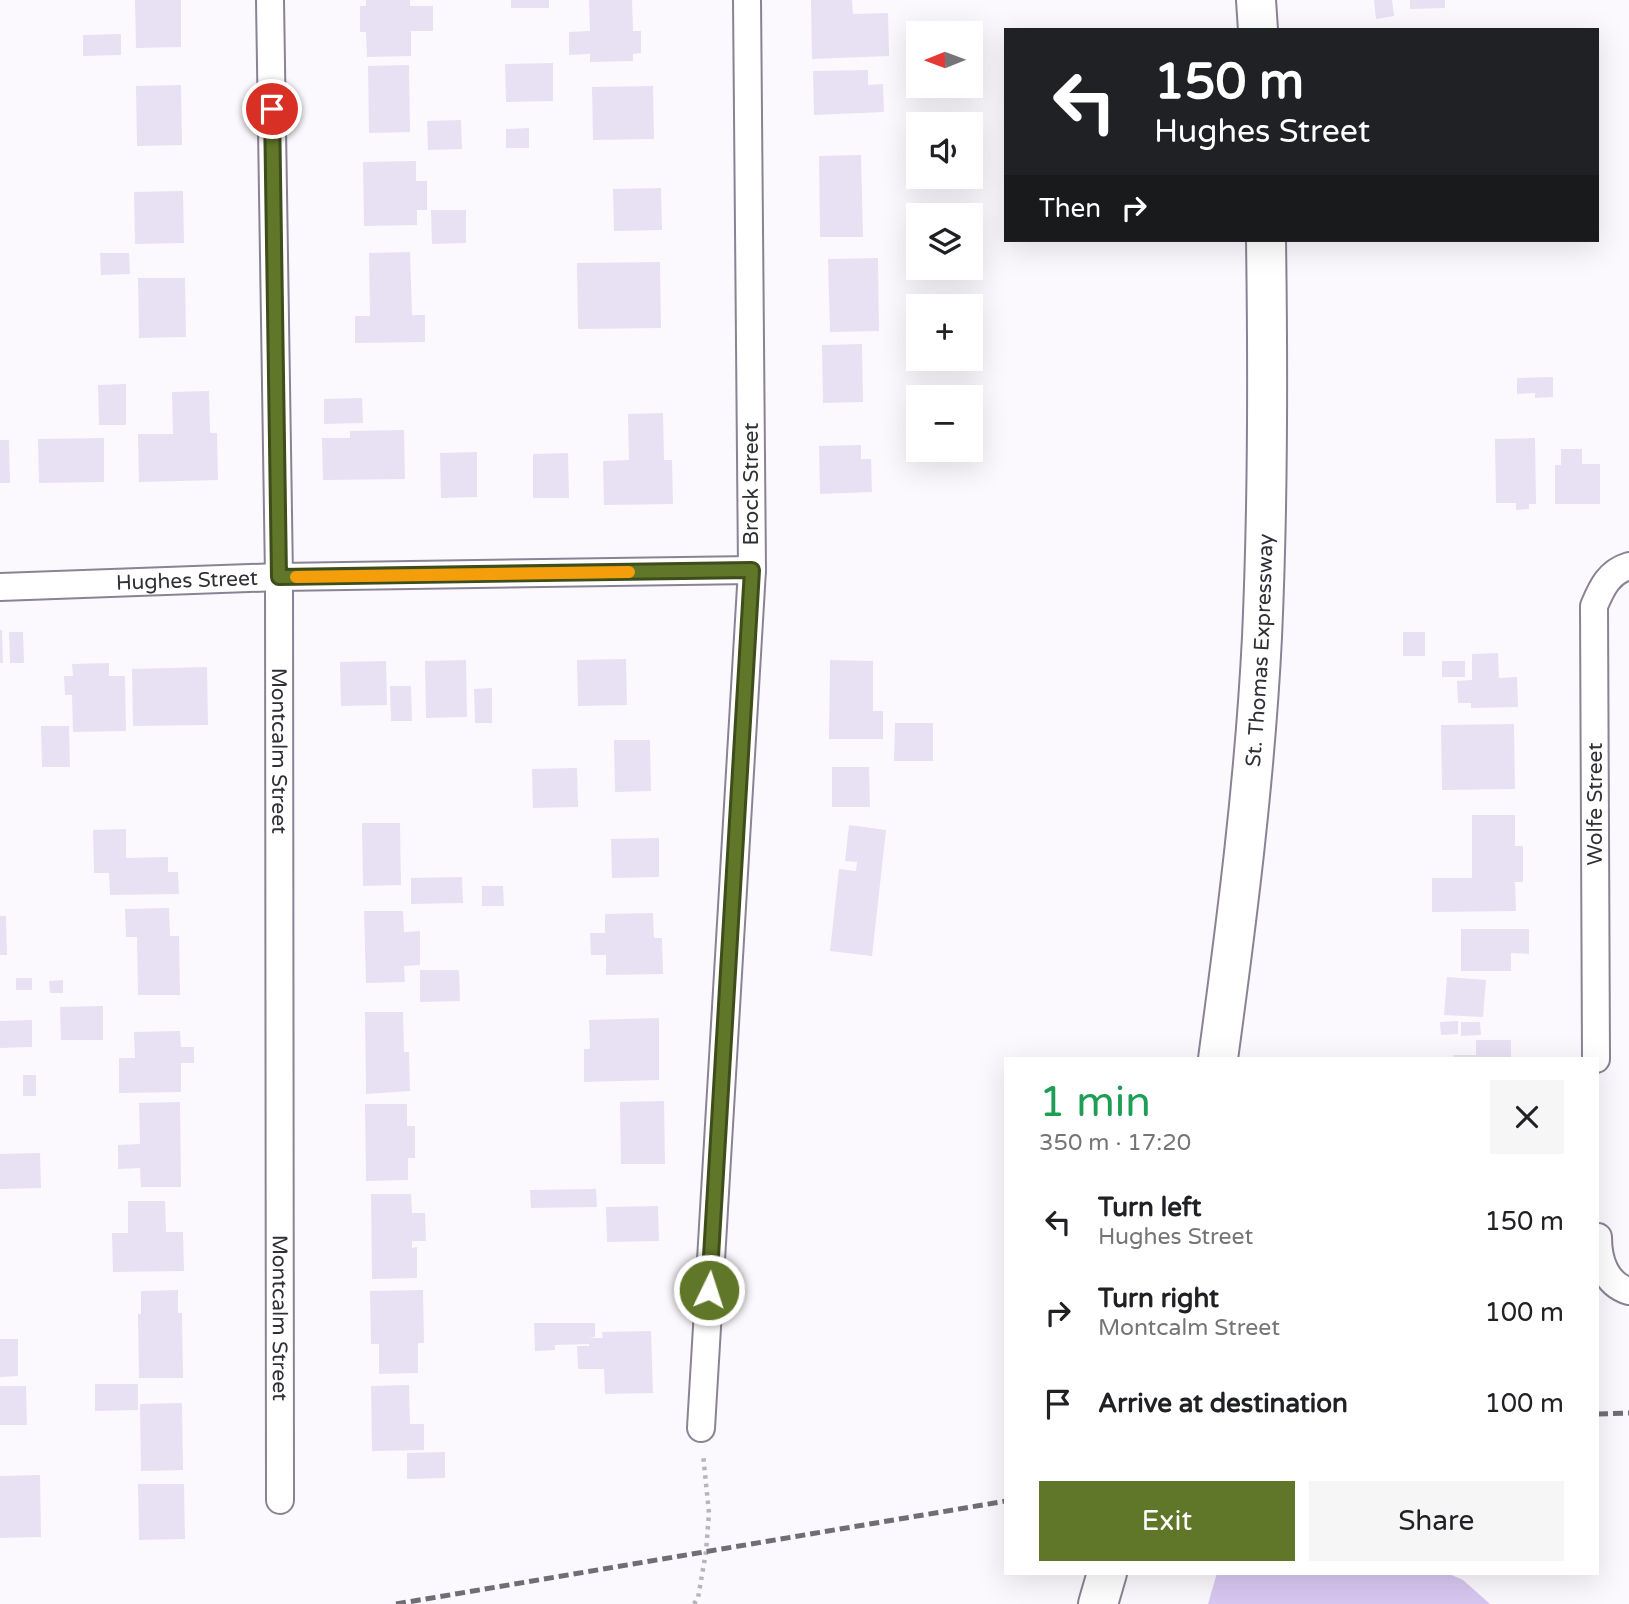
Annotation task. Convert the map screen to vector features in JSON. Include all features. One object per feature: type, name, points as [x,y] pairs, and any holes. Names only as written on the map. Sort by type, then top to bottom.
[{"type":"highway","points":[[1256,0],[1258,28]]},
{"type":"highway","name":"St. Thomas Expressway","points":[[1218,1057],[1246,841],[1262,639],[1268,383],[1266,242]]},
{"type":"highway","points":[[1098,1604],[1106,1575]]},
{"type":"street","name":"Montcalm Street","points":[[270,0],[279,577],[280,1500]]},
{"type":"street","name":"Brock Street","points":[[701,1428],[752,570],[747,0]]},
{"type":"street","name":"Wolfe Street","points":[[1597,1057],[1594,606],[1605,581],[1620,569],[1629,566]]},
{"type":"street","name":"Hughes Street","points":[[0,587],[279,577],[752,570]]},
{"type":"street","points":[[1599,1255],[1607,1277],[1629,1291]]},
{"type":"path","points":[[694,1604],[698,1598],[706,1552],[709,1513],[701,1428]]},
{"type":"shaded area","points":[[1216,1575],[1452,1575],[1463,1580],[1490,1604],[1208,1604]]},
{"type":"building","points":[[135,0],[181,0],[181,47],[136,48]]},
{"type":"building","points":[[366,0],[410,0],[410,6],[433,6],[433,31],[411,31],[411,56],[367,57],[366,32],[360,32],[360,6],[366,6]]},
{"type":"building","points":[[511,0],[549,0],[549,8],[511,8]]},
{"type":"building","points":[[589,0],[632,0],[633,31],[641,31],[641,53],[633,54],[633,61],[590,62],[590,54],[569,55],[569,32],[590,31]]},
{"type":"building","points":[[811,0],[852,0],[853,14],[888,13],[889,56],[812,59]]},
{"type":"building","points":[[1374,0],[1392,0],[1394,16],[1376,19]]},
{"type":"building","points":[[1410,0],[1445,0],[1445,8],[1410,9]]},
{"type":"building","points":[[121,34],[121,55],[83,56],[83,35]]},
{"type":"building","points":[[553,63],[553,101],[506,102],[505,64]]},
{"type":"building","points":[[409,65],[410,132],[369,133],[368,66]]},
{"type":"building","points":[[868,70],[868,85],[883,84],[884,112],[814,115],[813,71]]},
{"type":"building","points":[[181,85],[182,145],[137,146],[136,86]]},
{"type":"building","points":[[653,86],[654,139],[593,140],[592,87]]},
{"type":"building","points":[[461,120],[462,149],[428,150],[427,121]]},
{"type":"building","points":[[529,128],[529,148],[506,148],[506,129]]},
{"type":"building","points":[[861,155],[863,237],[820,237],[819,156]]},
{"type":"building","points":[[416,161],[416,181],[427,181],[427,210],[417,210],[417,225],[364,226],[363,162]]},
{"type":"building","points":[[661,188],[662,230],[614,231],[613,189]]},
{"type":"building","points":[[183,191],[184,243],[135,244],[134,192]]},
{"type":"building","points":[[431,210],[466,210],[466,243],[432,244]]},
{"type":"building","points":[[410,252],[412,315],[425,315],[425,342],[355,343],[355,316],[370,316],[369,253]]},
{"type":"building","points":[[100,253],[129,253],[130,274],[101,275]]},
{"type":"building","points":[[878,258],[879,331],[830,332],[828,259]]},
{"type":"building","points":[[660,262],[661,328],[578,329],[577,263]]},
{"type":"building","points":[[138,278],[185,278],[186,337],[139,338]]},
{"type":"building","points":[[862,344],[863,402],[823,403],[822,345]]},
{"type":"building","points":[[1553,377],[1553,397],[1535,398],[1535,393],[1517,394],[1517,378]]},
{"type":"building","points":[[126,384],[126,425],[99,425],[98,385]]},
{"type":"building","points":[[209,391],[210,433],[217,433],[218,480],[139,482],[138,434],[173,434],[172,392]]},
{"type":"building","points":[[362,398],[363,423],[324,424],[324,399]]},
{"type":"building","points":[[663,413],[664,460],[672,460],[673,504],[604,505],[603,461],[629,460],[628,414]]},
{"type":"building","points":[[404,430],[405,479],[323,480],[322,438],[350,438],[350,431]]},
{"type":"building","points":[[104,438],[104,482],[39,483],[38,439]]},
{"type":"building","points":[[1535,438],[1536,504],[1529,504],[1529,509],[1516,510],[1516,503],[1496,503],[1495,439]]},
{"type":"building","points":[[0,440],[9,440],[10,483],[0,483]]},
{"type":"building","points":[[861,445],[861,459],[871,459],[872,492],[820,494],[819,446]]},
{"type":"building","points":[[1561,449],[1582,449],[1582,464],[1600,464],[1600,504],[1555,504],[1555,465],[1561,465]]},
{"type":"building","points":[[477,452],[477,497],[441,498],[440,453]]},
{"type":"building","points":[[568,453],[569,498],[533,498],[533,454]]},
{"type":"building","points":[[2,630],[3,663],[0,663]]},
{"type":"building","points":[[9,632],[23,632],[24,663],[10,663]]},
{"type":"building","points":[[1403,632],[1425,632],[1425,656],[1403,656]]},
{"type":"building","points":[[1498,653],[1499,678],[1517,677],[1518,707],[1471,708],[1471,703],[1458,703],[1457,681],[1472,680],[1472,654]]},
{"type":"building","points":[[626,659],[627,705],[578,706],[577,660]]},
{"type":"building","points":[[466,660],[467,717],[426,718],[425,661]]},
{"type":"building","points":[[830,660],[873,661],[873,711],[883,711],[883,739],[829,739]]},
{"type":"building","points":[[386,661],[387,705],[341,706],[340,662]]},
{"type":"building","points":[[1442,661],[1465,661],[1465,677],[1442,677]]},
{"type":"building","points":[[109,663],[109,676],[125,676],[126,731],[73,732],[72,695],[65,695],[64,676],[73,676],[72,664]]},
{"type":"building","points":[[207,667],[208,725],[133,726],[132,669]]},
{"type":"building","points":[[390,686],[411,686],[412,721],[391,721]]},
{"type":"building","points":[[492,688],[492,723],[475,723],[474,689]]},
{"type":"building","points":[[895,723],[933,723],[933,761],[894,761]]},
{"type":"building","points":[[1514,724],[1515,789],[1442,790],[1441,725]]},
{"type":"building","points":[[41,726],[69,726],[70,767],[42,767]]},
{"type":"building","points":[[614,740],[650,740],[651,791],[615,792]]},
{"type":"building","points":[[832,767],[869,767],[870,807],[832,807]]},
{"type":"building","points":[[577,768],[578,807],[533,808],[532,769]]},
{"type":"building","points":[[1472,815],[1515,815],[1515,846],[1523,846],[1523,882],[1515,882],[1516,911],[1432,912],[1432,878],[1472,878]]},
{"type":"building","points":[[362,823],[400,823],[401,885],[363,886]]},
{"type":"building","points":[[849,825],[886,830],[872,956],[830,951],[839,869],[856,871],[857,862],[845,861]]},
{"type":"building","points":[[126,829],[126,858],[168,857],[168,872],[178,872],[179,894],[110,895],[109,873],[94,873],[93,830]]},
{"type":"building","points":[[659,838],[659,877],[612,878],[611,839]]},
{"type":"building","points":[[462,877],[463,903],[411,904],[411,878]]},
{"type":"building","points":[[482,886],[503,886],[504,906],[482,906]]},
{"type":"building","points":[[169,908],[170,936],[179,936],[180,995],[138,995],[137,937],[126,937],[125,909]]},
{"type":"building","points":[[364,911],[403,911],[404,932],[420,931],[420,965],[404,966],[405,982],[366,983]]},
{"type":"building","points":[[653,913],[654,938],[662,938],[663,974],[606,975],[606,955],[591,955],[590,933],[605,933],[605,914]]},
{"type":"building","points":[[0,916],[6,916],[7,955],[0,955]]},
{"type":"building","points":[[1461,929],[1529,929],[1529,954],[1511,953],[1511,971],[1461,971]]},
{"type":"building","points":[[420,970],[459,970],[460,1001],[420,1002]]},
{"type":"building","points":[[1447,977],[1486,980],[1483,1017],[1444,1015]]},
{"type":"building","points":[[16,978],[32,978],[32,990],[16,990]]},
{"type":"building","points":[[63,980],[63,993],[50,993],[49,981]]},
{"type":"building","points":[[103,1006],[103,1040],[61,1040],[60,1007]]},
{"type":"building","points":[[365,1012],[403,1012],[404,1052],[409,1052],[410,1091],[366,1094]]},
{"type":"building","points":[[659,1018],[659,1080],[584,1082],[584,1049],[590,1049],[589,1020]]},
{"type":"building","points":[[32,1020],[32,1047],[0,1048],[0,1021]]},
{"type":"building","points":[[1458,1021],[1458,1034],[1441,1035],[1440,1022]]},
{"type":"building","points":[[1461,1022],[1480,1022],[1481,1035],[1461,1036]]},
{"type":"building","points":[[180,1031],[181,1047],[194,1047],[194,1063],[181,1063],[181,1092],[119,1093],[119,1058],[135,1058],[134,1032]]},
{"type":"building","points":[[1476,1040],[1511,1040],[1511,1057],[1453,1057],[1476,1055]]},
{"type":"building","points":[[23,1075],[36,1075],[36,1096],[23,1096]]},
{"type":"building","points":[[664,1101],[665,1164],[621,1164],[620,1102]]},
{"type":"building","points":[[180,1102],[181,1187],[141,1187],[140,1168],[118,1169],[118,1145],[140,1144],[139,1103]]},
{"type":"building","points":[[365,1104],[407,1104],[407,1126],[415,1126],[415,1158],[408,1158],[408,1180],[366,1181]]},
{"type":"building","points":[[40,1153],[41,1188],[0,1189],[0,1154]]},
{"type":"building","points":[[596,1189],[597,1207],[531,1208],[530,1190]]},
{"type":"building","points":[[371,1194],[411,1194],[412,1213],[425,1213],[426,1241],[412,1241],[412,1248],[417,1247],[417,1278],[372,1279]]},
{"type":"building","points":[[128,1201],[165,1201],[166,1232],[183,1232],[184,1271],[113,1272],[112,1233],[128,1233]]},
{"type":"building","points":[[658,1206],[659,1241],[607,1242],[606,1207]]},
{"type":"building","points":[[178,1290],[178,1313],[182,1313],[183,1378],[139,1378],[138,1314],[141,1314],[141,1291]]},
{"type":"building","points":[[423,1290],[424,1343],[418,1343],[418,1373],[379,1374],[379,1344],[371,1344],[370,1291]]},
{"type":"building","points":[[534,1323],[595,1323],[595,1337],[588,1338],[603,1338],[602,1332],[651,1331],[653,1393],[605,1394],[604,1369],[578,1369],[577,1346],[589,1344],[555,1345],[555,1350],[535,1351]]},
{"type":"building","points":[[0,1339],[18,1339],[18,1376],[0,1377]]},
{"type":"building","points":[[95,1384],[138,1384],[138,1410],[95,1411]]},
{"type":"building","points":[[409,1385],[410,1424],[424,1424],[424,1450],[372,1451],[371,1386]]},
{"type":"building","points":[[0,1386],[26,1386],[27,1425],[0,1425]]},
{"type":"building","points":[[182,1403],[183,1470],[141,1471],[140,1404]]},
{"type":"building","points":[[445,1452],[445,1478],[407,1479],[407,1453]]},
{"type":"building","points":[[40,1475],[41,1537],[0,1538],[0,1476]]},
{"type":"building","points":[[138,1484],[184,1484],[185,1539],[139,1540]]},
{"type":"railway","points":[[1599,1414],[1629,1413]]},
{"type":"railway","points":[[396,1604],[1004,1501]]},
{"type":"slow traffic","points":[[296,577],[629,572]]},
{"type":"route","points":[[272,109],[279,577],[752,570],[709,1290]]}]
